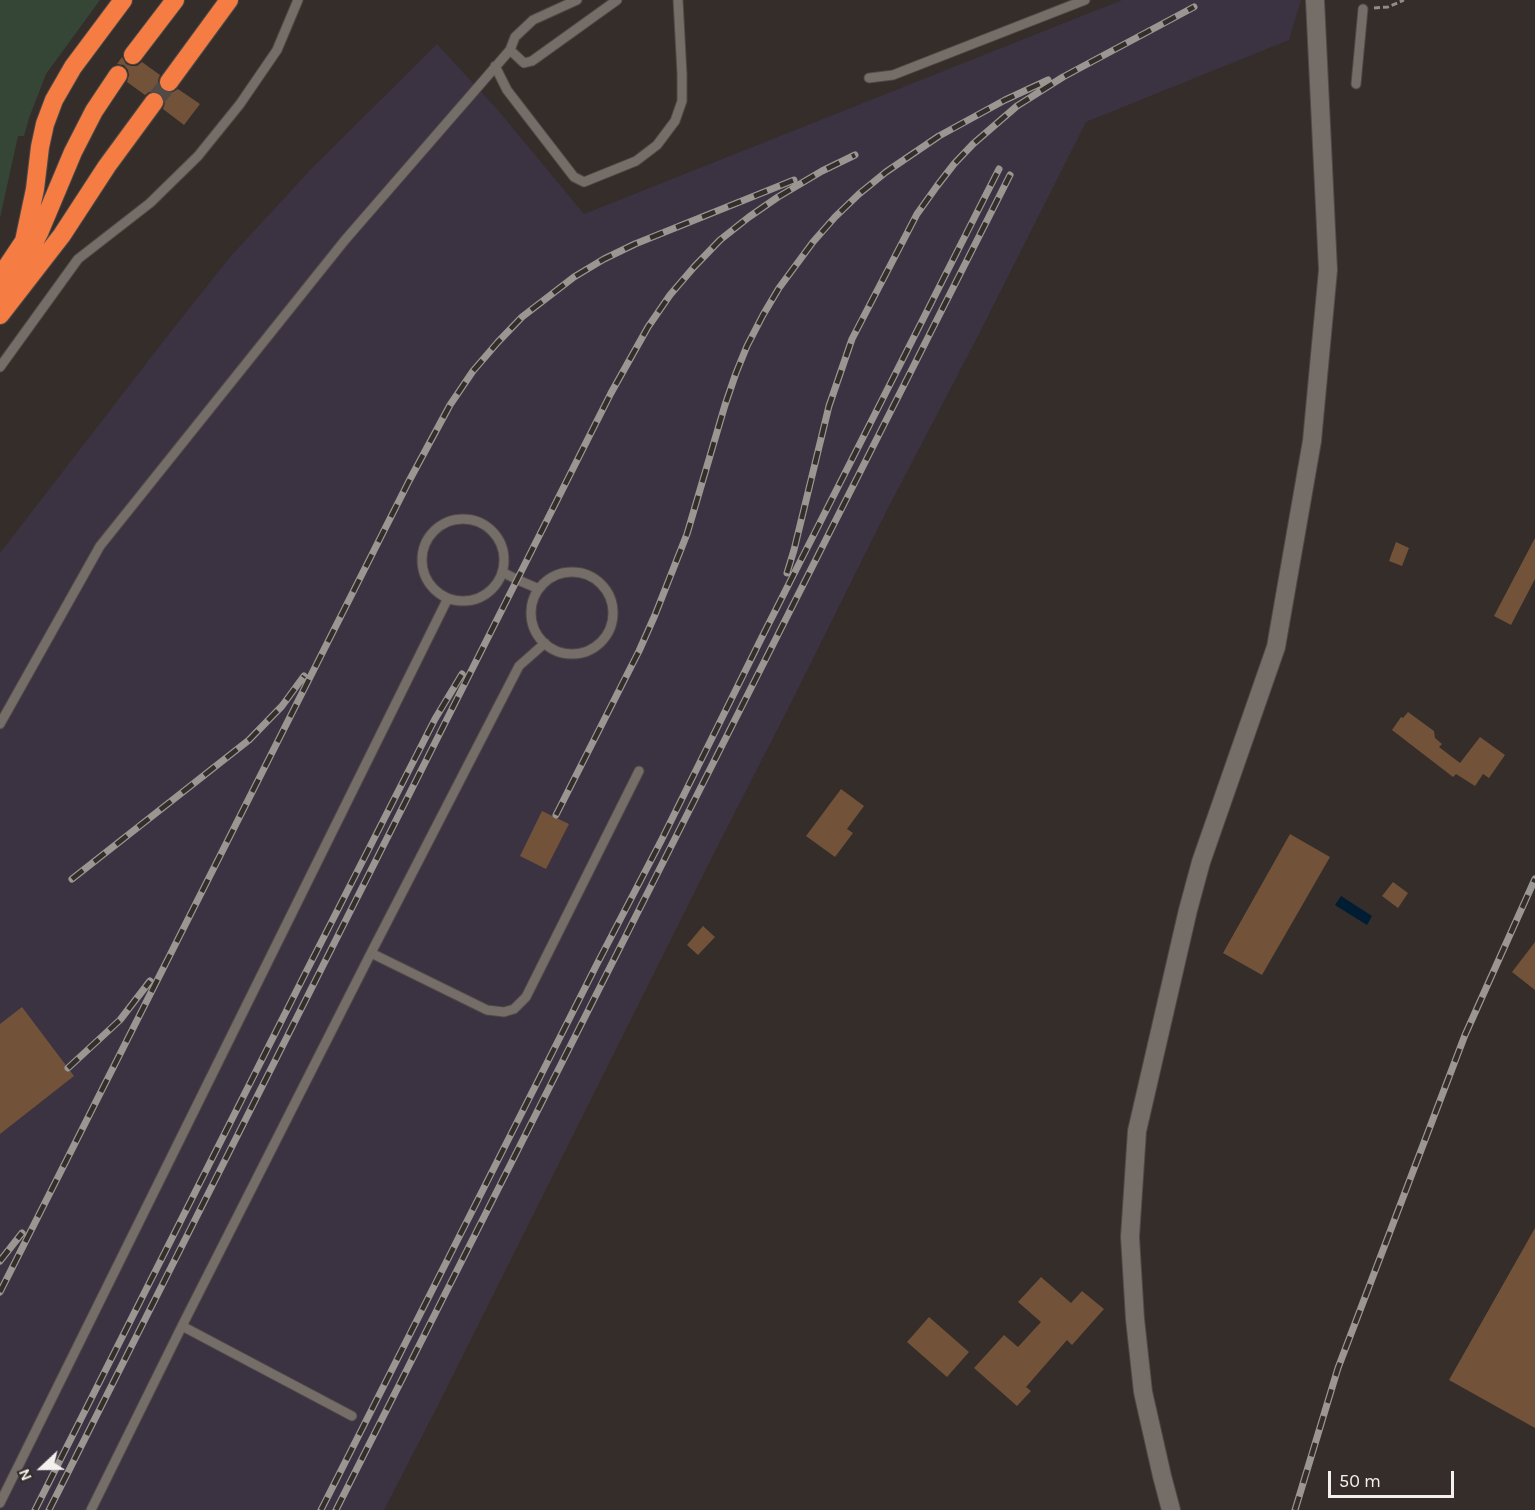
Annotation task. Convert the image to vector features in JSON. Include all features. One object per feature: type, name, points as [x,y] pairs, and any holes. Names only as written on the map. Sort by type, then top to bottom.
[{"type":"highway","points":[[0,277],[24,240],[45,124],[54,100],[73,68],[123,0]]},
{"type":"highway","points":[[133,55],[175,0]]},
{"type":"highway","points":[[169,82],[229,0]]},
{"type":"highway","points":[[0,291],[30,251],[73,152],[94,111],[118,75]]},
{"type":"highway","points":[[0,315],[62,234],[107,166],[154,102]]},
{"type":"street","points":[[1171,1510],[1143,1392],[1135,1319],[1130,1237],[1137,1131],[1201,862],[1276,647],[1312,441],[1328,270],[1315,1]]},
{"type":"lane","points":[[0,367],[78,259],[150,203],[198,156],[240,104],[277,50],[298,0]]},
{"type":"lane","points":[[0,724],[100,546],[345,240],[510,50],[515,37],[533,20],[577,0]]},
{"type":"lane","points":[[510,50],[524,63],[532,61],[617,0]]},
{"type":"lane","points":[[495,66],[507,90],[574,177],[584,182],[636,161],[657,145],[675,121],[682,101],[678,0]]},
{"type":"lane","points":[[869,78],[893,75],[1085,0]]},
{"type":"lane","points":[[1356,84],[1363,9]]},
{"type":"lane","points":[[471,520],[484,525],[501,545],[504,559],[502,572],[496,584],[487,594],[475,600],[461,601],[448,598],[436,591],[423,568],[423,554],[434,531],[445,523],[471,520]]},
{"type":"lane","points":[[502,572],[539,589]]},
{"type":"lane","points":[[573,572],[585,574],[597,580],[606,590],[613,615],[610,628],[603,639],[594,648],[582,653],[569,654],[556,651],[545,644],[537,634],[531,611],[539,589],[548,580],[560,574],[573,572]]},
{"type":"lane","points":[[0,1503],[448,598]]},
{"type":"lane","points":[[91,1510],[371,953],[519,666],[545,644]]},
{"type":"lane","points":[[371,953],[487,1010],[504,1012],[514,1009],[526,997],[639,771]]},
{"type":"lane","points":[[182,1326],[352,1416]]},
{"type":"path","points":[[1363,9],[1388,7],[1404,0]]},
{"type":"shaded area","points":[[1122,0],[1301,0],[1289,40],[1086,122],[886,512],[384,1510],[0,1510],[0,553],[230,257],[311,169],[437,44],[497,109],[584,214]]},
{"type":"green space","points":[[0,0],[100,0],[46,74],[24,136],[18,136],[0,218]]},
{"type":"water","points":[[1341,896],[1372,916],[1367,925],[1335,905]]},
{"type":"building","points":[[122,57],[126,64],[137,66],[142,62],[160,75],[159,86],[163,91],[167,93],[178,89],[200,104],[184,125],[163,109],[165,103],[161,93],[155,91],[145,95],[127,82],[128,70],[124,65],[117,64]]},
{"type":"building","points":[[1535,538],[1535,579],[1511,625],[1494,616]]},
{"type":"building","points":[[1396,542],[1409,548],[1402,566],[1389,561]]},
{"type":"building","points":[[1408,712],[1434,731],[1435,738],[1442,744],[1439,747],[1460,763],[1480,737],[1505,755],[1489,778],[1483,774],[1475,786],[1456,774],[1453,777],[1392,730],[1401,717],[1403,718]]},
{"type":"building","points":[[841,789],[864,806],[847,829],[853,833],[835,857],[806,836]]},
{"type":"building","points":[[542,811],[569,824],[546,869],[520,856]]},
{"type":"building","points":[[1290,834],[1330,857],[1262,975],[1223,953]]},
{"type":"building","points":[[1393,882],[1408,893],[1398,908],[1382,896]]},
{"type":"building","points":[[703,926],[715,937],[698,955],[687,945]]},
{"type":"building","points":[[1535,942],[1535,990],[1512,972]]},
{"type":"building","points":[[22,1007],[74,1076],[0,1134],[0,1024]]},
{"type":"building","points":[[1535,1228],[1535,1428],[1449,1380]]},
{"type":"building","points":[[1041,1277],[1071,1303],[1082,1291],[1104,1309],[1072,1345],[1067,1340],[1026,1387],[1031,1391],[1017,1406],[974,1368],[1004,1335],[1018,1347],[1041,1322],[1018,1302]]},
{"type":"building","points":[[929,1317],[969,1352],[947,1377],[907,1342]]},
{"type":"tunnel","points":[[154,102],[169,82]]},
{"type":"railway","points":[[787,573],[829,406],[852,339],[917,214],[937,186],[973,144],[1017,106],[1063,77],[1194,7]]},
{"type":"railway","points":[[556,815],[655,615],[687,534],[736,373],[747,346],[779,288],[835,217],[886,172],[939,136],[1005,100],[1048,80]]},
{"type":"railway","points":[[49,1510],[611,393],[648,327],[670,295],[720,240],[778,197],[855,155]]},
{"type":"railway","points":[[321,1510],[999,169]]},
{"type":"railway","points":[[336,1510],[1010,175]]},
{"type":"railway","points":[[0,1292],[409,481],[450,405],[473,371],[522,317],[574,277],[604,259],[635,244],[794,180]]},
{"type":"railway","points":[[35,1510],[435,719],[462,674]]},
{"type":"railway","points":[[72,879],[249,740],[282,706],[304,676]]},
{"type":"railway","points":[[1295,1510],[1338,1368],[1465,1035],[1535,879]]},
{"type":"railway","points":[[68,1068],[120,1020],[150,981]]},
{"type":"railway","points":[[0,1261],[22,1233]]}]
